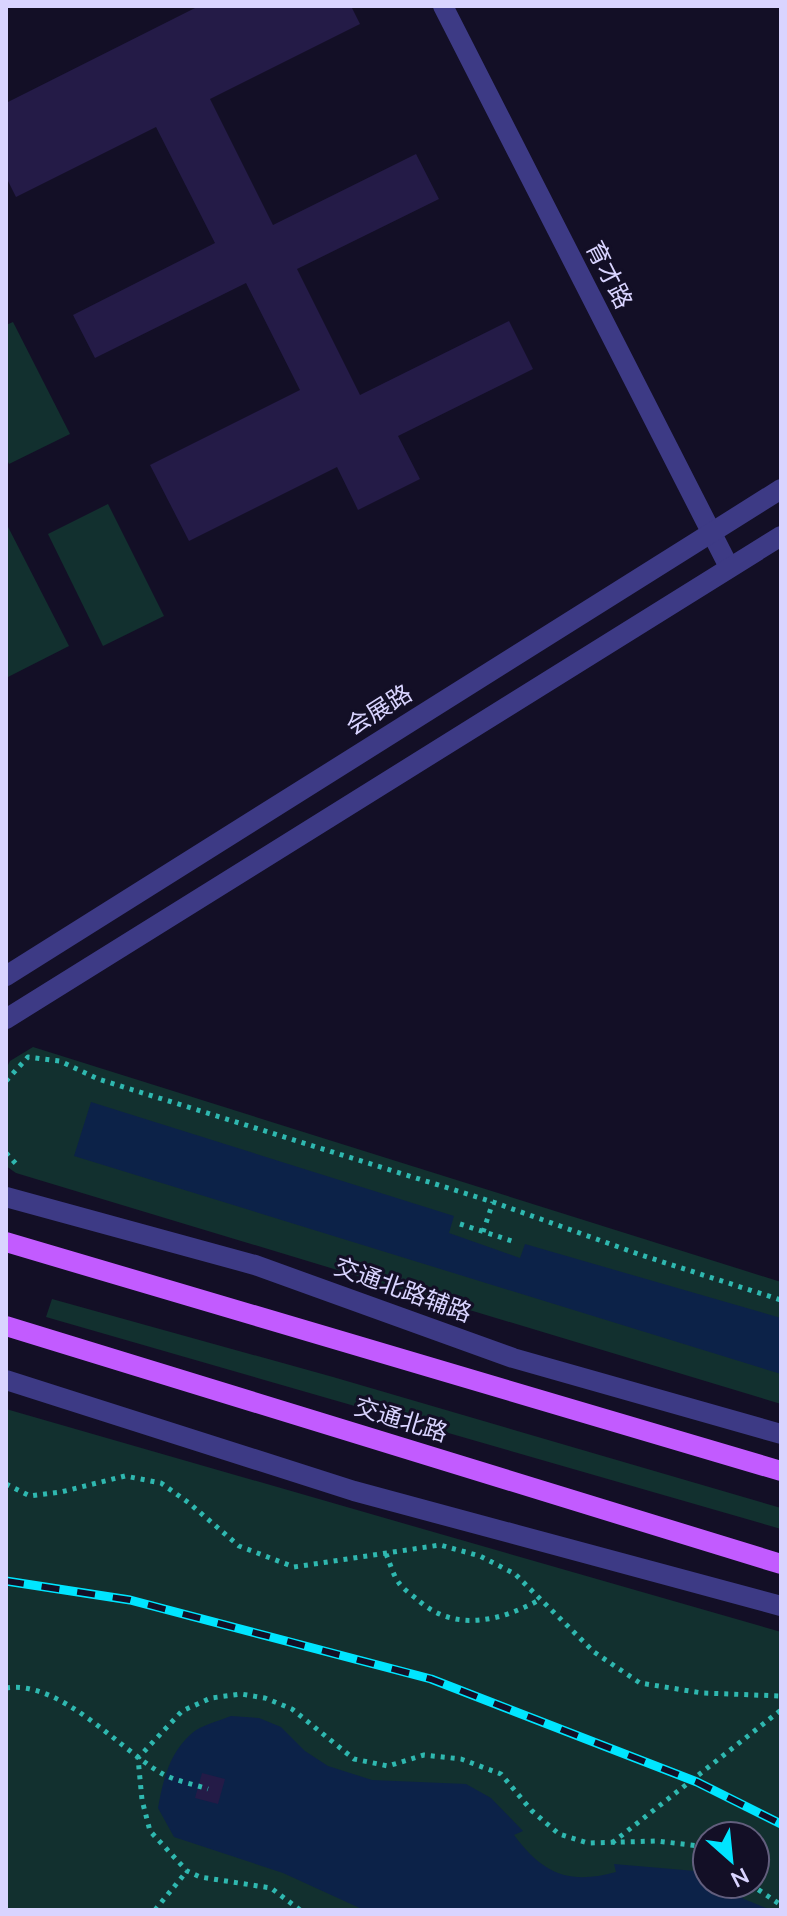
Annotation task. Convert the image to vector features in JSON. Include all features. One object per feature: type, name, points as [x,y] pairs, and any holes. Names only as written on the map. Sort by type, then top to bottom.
[{"type":"main road","points":[[6,1242],[781,1471]]},
{"type":"main road","name":"交通北路","points":[[6,1326],[781,1564]]},
{"type":"street","name":"育才路","points":[[443,6],[729,567]]},
{"type":"street","name":"会展路","points":[[6,976],[781,489]]},
{"type":"street","points":[[6,1019],[781,536]]},
{"type":"street","name":"交通北路辅路","points":[[6,1197],[255,1265],[513,1358],[781,1434]]},
{"type":"street","points":[[6,1380],[354,1491],[781,1606]]},
{"type":"path","points":[[6,1081],[28,1057],[60,1061],[98,1079],[493,1202],[641,1255],[781,1300]]},
{"type":"path","points":[[6,1153],[19,1167]]},
{"type":"path","points":[[483,1232],[493,1202]]},
{"type":"path","points":[[460,1224],[515,1242]]},
{"type":"path","points":[[6,1484],[30,1496],[61,1492],[125,1476],[161,1483],[239,1546],[294,1567],[440,1545],[480,1556],[515,1574],[594,1652],[640,1683],[702,1693],[781,1696]]},
{"type":"path","points":[[386,1554],[399,1583],[426,1607],[452,1620],[485,1621],[521,1610],[541,1599]]},
{"type":"path","points":[[6,1688],[18,1686],[58,1698],[164,1775],[208,1789]]},
{"type":"path","points":[[300,1910],[271,1888],[200,1877],[187,1871],[150,1831],[142,1800],[138,1758],[182,1711],[211,1698],[241,1694],[265,1698],[292,1709],[354,1759],[388,1766],[424,1755],[461,1759],[501,1774],[532,1811],[559,1834],[588,1843],[657,1841],[691,1845]]},
{"type":"path","points":[[611,1844],[781,1710]]},
{"type":"path","points":[[155,1910],[187,1871]]},
{"type":"green space","points":[[13,322],[70,434],[9,464],[6,458],[6,325]]},
{"type":"green space","points":[[108,504],[164,616],[103,646],[48,534]]},
{"type":"green space","points":[[6,523],[69,646],[6,678]]},
{"type":"green space","points":[[33,1047],[781,1282],[781,1404],[16,1173],[6,1166],[6,1069],[10,1061]]},
{"type":"green space","points":[[52,1299],[333,1377],[781,1508],[781,1529],[46,1317]]},
{"type":"green space","points":[[6,1409],[781,1632],[781,1910],[6,1910]]},
{"type":"water","points":[[91,1102],[454,1216],[449,1233],[520,1258],[525,1244],[781,1318],[781,1374],[74,1156]]},
{"type":"water","points":[[231,1716],[259,1718],[281,1727],[305,1751],[328,1766],[372,1780],[466,1784],[491,1798],[523,1831],[514,1835],[525,1848],[558,1873],[599,1876],[616,1872],[614,1864],[691,1871],[691,1900],[746,1900],[771,1910],[364,1910],[283,1873],[174,1837],[158,1808],[165,1778],[183,1742],[205,1726]]},
{"type":"building","points":[[199,6],[351,6],[360,24],[210,99],[273,225],[416,154],[439,199],[297,269],[360,395],[509,321],[533,369],[398,436],[420,479],[358,510],[337,467],[189,541],[150,465],[300,390],[246,283],[95,358],[73,315],[215,243],[156,127],[16,197],[6,177],[6,103]]},
{"type":"building","points":[[202,1773],[225,1779],[218,1804],[195,1798]]},
{"type":"railway","points":[[6,1581],[130,1600],[431,1679],[697,1782],[781,1824]]}]
